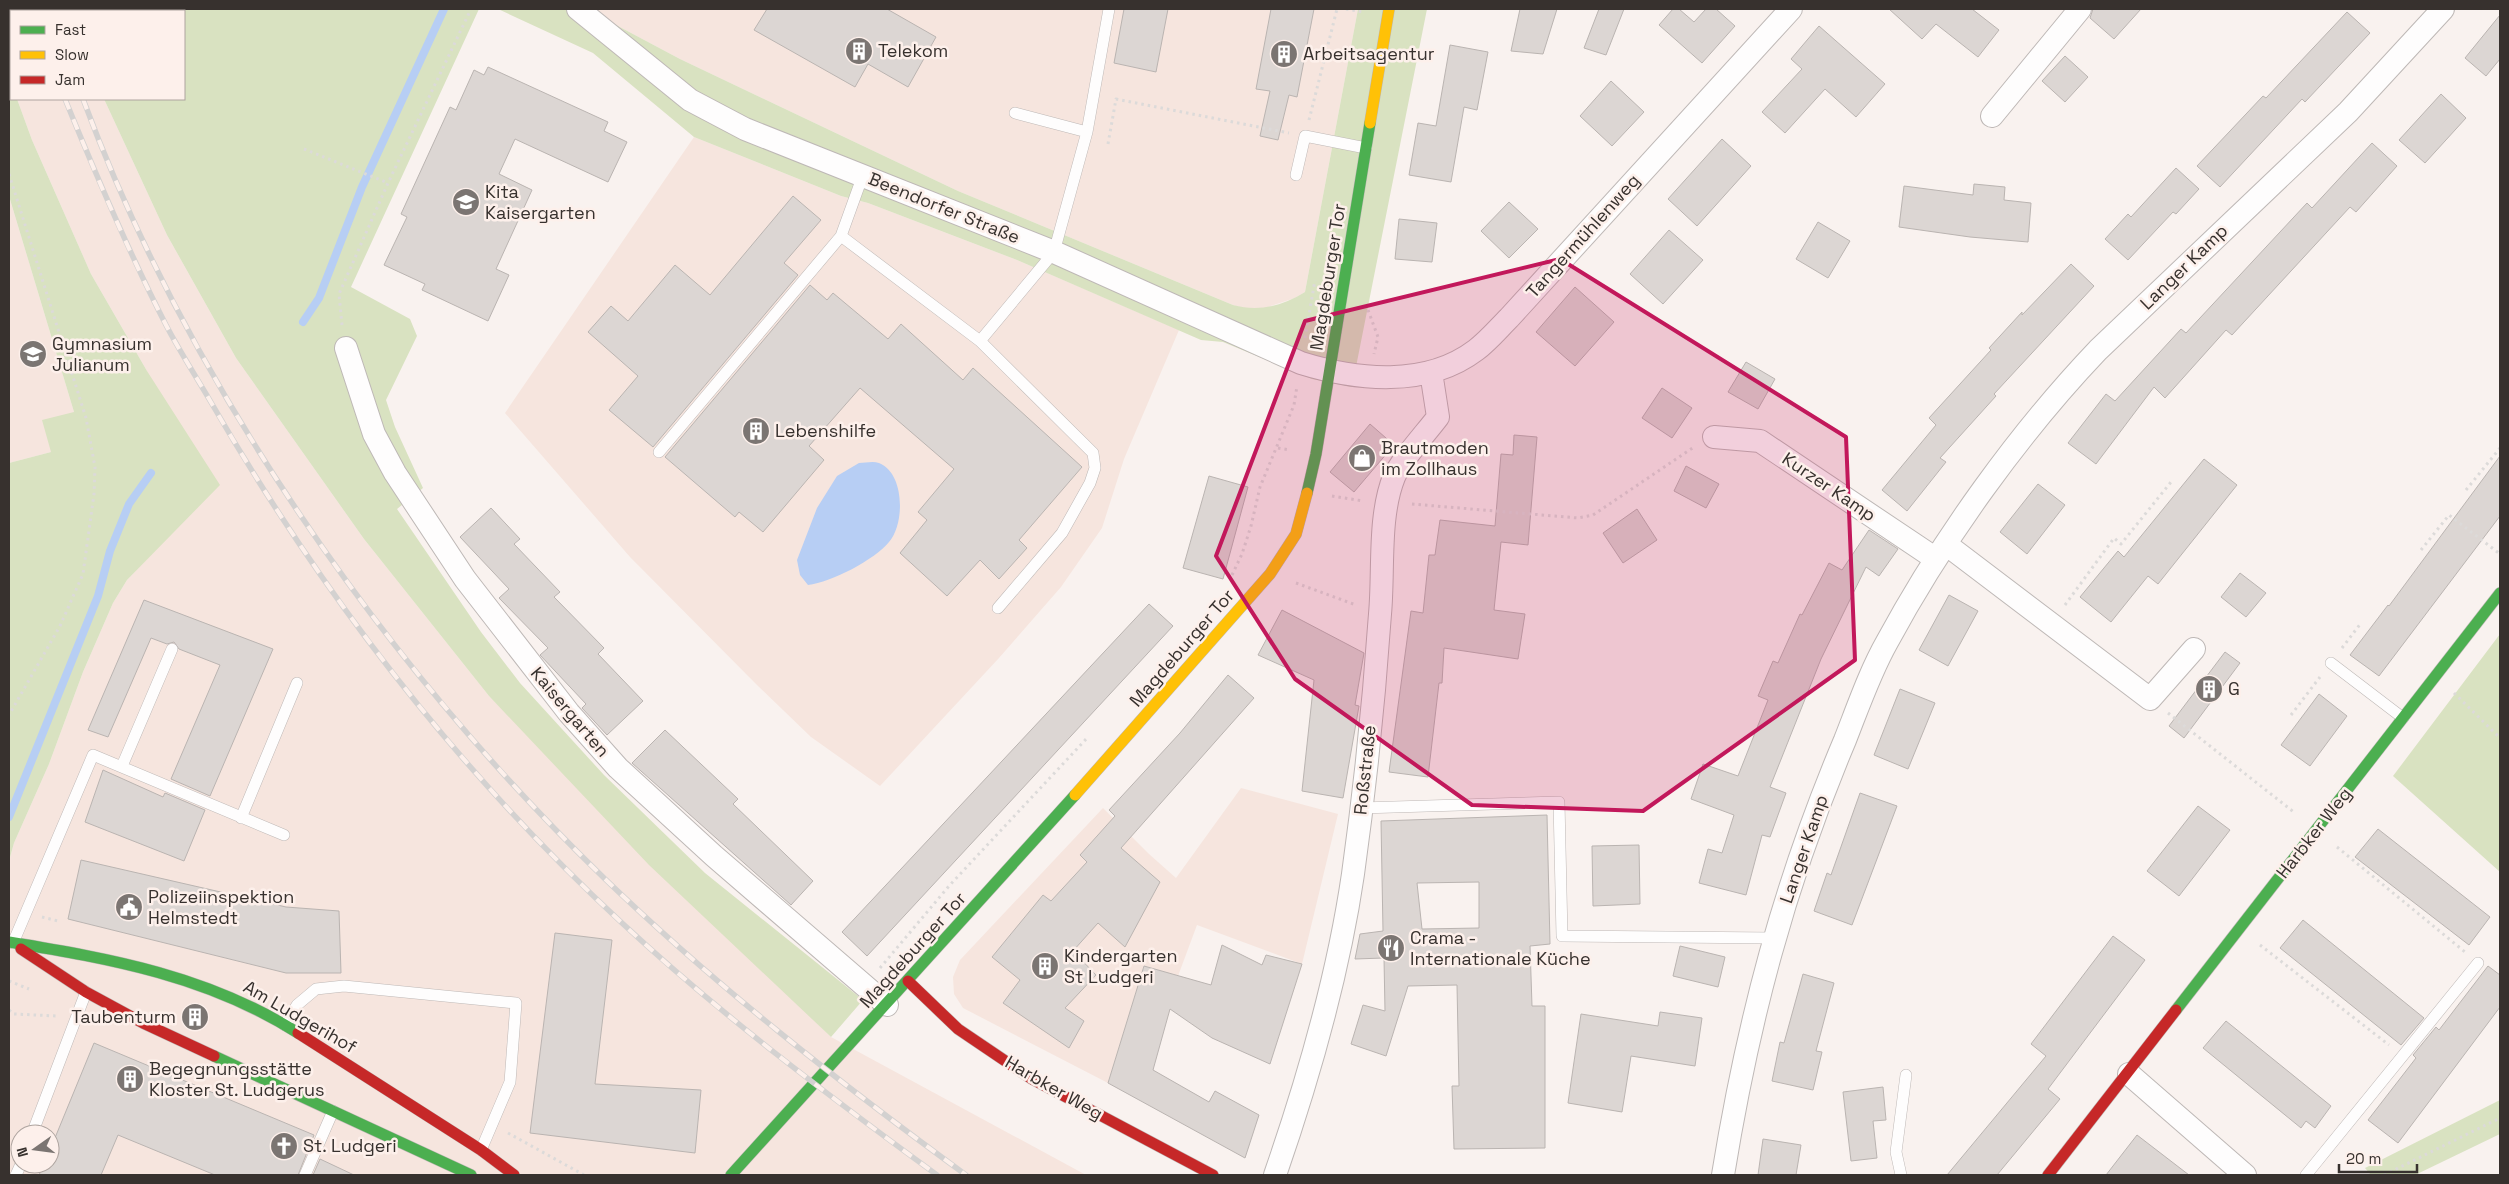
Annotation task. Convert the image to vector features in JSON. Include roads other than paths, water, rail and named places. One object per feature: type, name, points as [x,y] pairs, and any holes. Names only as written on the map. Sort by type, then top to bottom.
[{"type":"main road","name":"Magdeburger Tor","points":[[731,1175],[908,982],[1227,625],[1270,574],[1296,534],[1308,490],[1330,372],[1389,9]]},
{"type":"main road","name":"Harbker Weg","points":[[2048,1175],[2129,1074],[2500,593]]},
{"type":"main road","points":[[11,943],[86,992],[210,1055],[471,1175]]},
{"type":"main road","name":"Am Ludgerihof","points":[[11,943],[87,955],[166,973],[222,993],[286,1025],[481,1150],[514,1175]]},
{"type":"main road","name":"Harbker Weg","points":[[908,982],[958,1029],[1032,1079],[1213,1175]]},
{"type":"main road","points":[[741,1175],[743,1163]]},
{"type":"street","name":"Beendorfer Straße","points":[[578,9],[690,100],[745,129],[1054,252],[1301,363],[1330,372]]},
{"type":"street","name":"Tangermühlenweg","points":[[1330,372],[1401,377],[1431,372],[1475,351],[1509,318],[1791,9]]},
{"type":"street","points":[[1992,116],[2080,9]]},
{"type":"street","name":"Langer Kamp","points":[[1723,1175],[1736,1096],[1773,938],[1802,846],[1886,643],[1942,552],[2019,443],[2069,380],[2105,343],[2348,112],[2443,9]]},
{"type":"street","name":"Kaisergarten","points":[[346,348],[374,434],[395,473],[465,579],[569,713],[625,774],[714,856],[887,1005]]},
{"type":"street","name":"Roßstraße","points":[[1275,1175],[1302,1097],[1332,984],[1352,875],[1361,808],[1380,614],[1386,502],[1394,475],[1438,417],[1431,372]]},
{"type":"street","name":"Kurzer Kamp","points":[[1714,437],[1760,441],[1942,552]]},
{"type":"street","points":[[1942,552],[2051,625],[2150,699],[2194,649]]},
{"type":"street","points":[[2129,1074],[2246,1175]]},
{"type":"lane","points":[[980,341],[1054,252],[1087,132],[1109,9]]},
{"type":"lane","points":[[1015,114],[1087,132]]},
{"type":"lane","points":[[1296,175],[1305,136],[1366,148]]},
{"type":"lane","points":[[659,452],[841,236],[863,175]]},
{"type":"lane","points":[[841,236],[980,341],[1093,453],[1095,468],[1090,483],[1062,533],[998,608]]},
{"type":"lane","points":[[122,766],[172,650]]},
{"type":"lane","points":[[2331,663],[2403,718]]},
{"type":"lane","points":[[241,818],[297,683]]},
{"type":"lane","points":[[11,943],[93,755],[284,835]]},
{"type":"lane","points":[[1361,808],[1559,802],[1562,936],[1773,938]]},
{"type":"lane","points":[[2306,1175],[2478,963]]},
{"type":"lane","points":[[286,1025],[297,1005],[316,989],[344,986],[516,1003],[510,1082],[481,1150]]},
{"type":"lane","points":[[36,1124],[86,992]]},
{"type":"lane","points":[[1901,1175],[1896,1152],[1906,1076]]},
{"type":"lane","points":[[305,1175],[333,1111]]},
{"type":"water","points":[[859,463],[879,463],[888,469],[894,477],[900,499],[900,512],[894,534],[882,549],[863,563],[829,580],[808,585],[800,575],[797,560],[817,508],[837,476]]},
{"type":"waterway","points":[[303,322],[319,298],[362,187],[444,9]]},
{"type":"waterway","points":[[9,817],[98,596],[110,551],[129,504],[151,473]]},
{"type":"railway","points":[[65,100],[126,241],[177,345],[255,475],[300,545],[398,679],[505,806],[562,866],[622,923],[737,1022],[816,1085],[937,1175]]},
{"type":"railway","points":[[83,100],[127,206],[178,312],[237,415],[301,516],[371,614],[445,707],[523,795],[604,878],[690,957],[826,1069],[966,1175]]},
{"type":"place","name":"Telekom","points":[[859,51]]},
{"type":"place","name":"Arbeitsagentur","points":[[1284,54]]},
{"type":"place","name":"Kita Kaisergarten","points":[[466,202]]},
{"type":"place","name":"Gymnasium Julianum","points":[[33,354]]},
{"type":"place","name":"Lebenshilfe","points":[[756,431]]},
{"type":"place","name":"Brautmoden im Zollhaus","points":[[1362,458]]},
{"type":"place","name":"G","points":[[2209,689]]},
{"type":"place","name":"Polizeiinspektion Helmstedt","points":[[129,907]]},
{"type":"place","name":"Crama - Internationale Küche","points":[[1391,948]]},
{"type":"place","name":"Kindergarten St Ludgeri","points":[[1045,966]]},
{"type":"place","name":"Taubenturm","points":[[195,1017]]},
{"type":"place","name":"Begegnungsstätte Kloster St. Ludgerus","points":[[130,1079]]},
{"type":"place","name":"St. Ludgeri","points":[[284,1146]]}]
